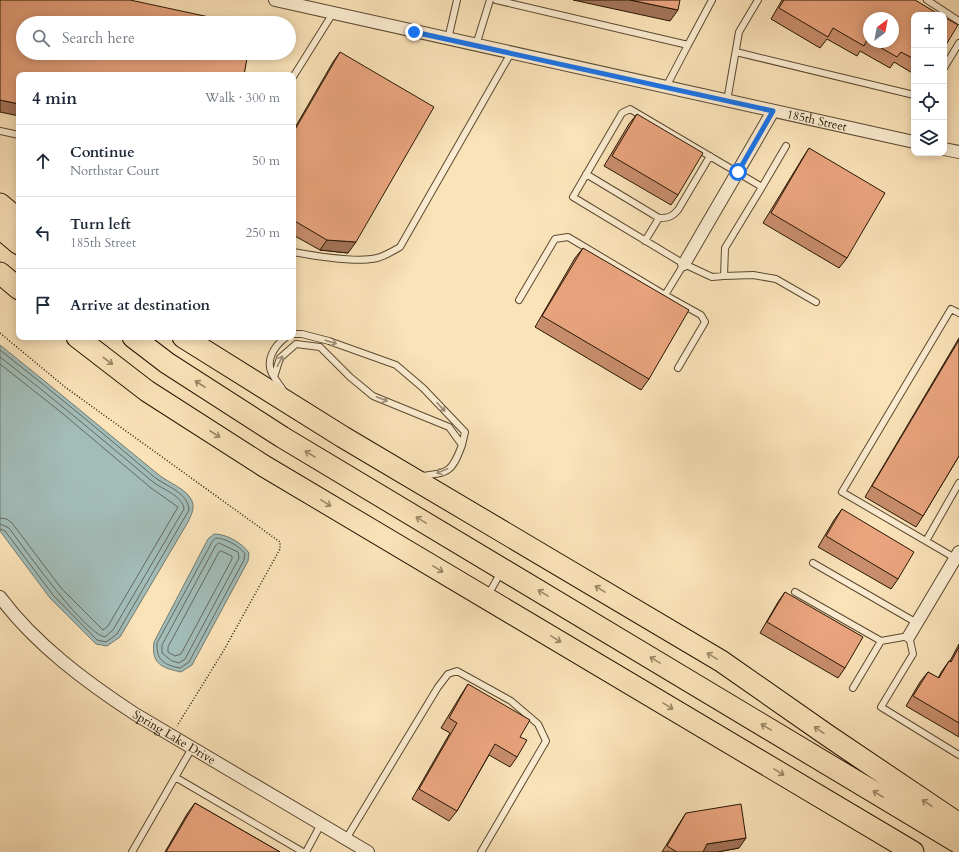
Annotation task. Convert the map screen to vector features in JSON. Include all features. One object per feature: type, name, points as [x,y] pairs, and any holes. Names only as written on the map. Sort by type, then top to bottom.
[{"type":"highway","points":[[0,204],[16,217]]},
{"type":"highway","points":[[0,228],[16,241]]},
{"type":"highway","points":[[0,273],[16,287]]},
{"type":"highway","points":[[81,340],[148,391],[264,466],[913,852]]},
{"type":"highway","points":[[137,340],[167,363],[282,437],[959,843]]},
{"type":"highway","points":[[188,340],[294,407],[410,477],[721,661],[959,824]]},
{"type":"street","name":"185th Street","points":[[275,0],[295,2],[332,13],[911,141]]},
{"type":"street","points":[[684,264],[773,111]]},
{"type":"street","points":[[947,150],[959,152]]},
{"type":"street","points":[[909,636],[956,561]]},
{"type":"street","name":"Spring Lake Drive","points":[[0,597],[34,635],[98,689],[135,714],[368,852]]},
{"type":"lane","points":[[448,39],[457,0]]},
{"type":"lane","points":[[476,45],[490,0]]},
{"type":"lane","points":[[496,0],[688,44]]},
{"type":"lane","points":[[666,87],[712,0]]},
{"type":"lane","points":[[727,101],[739,32],[758,0]]},
{"type":"lane","points":[[927,0],[959,21]]},
{"type":"lane","points":[[296,72],[332,13]]},
{"type":"lane","points":[[947,63],[959,43]]},
{"type":"lane","points":[[736,52],[911,94]]},
{"type":"lane","points":[[296,252],[342,258],[370,259],[378,258],[400,247],[511,53]]},
{"type":"lane","points":[[762,187],[630,109],[622,113],[573,197],[684,264],[712,277],[753,275],[776,279],[816,302]]},
{"type":"lane","points":[[0,131],[16,134]]},
{"type":"lane","points":[[724,276],[725,248],[786,146]]},
{"type":"lane","points":[[586,174],[659,218],[668,218],[674,215],[710,156]]},
{"type":"lane","points":[[645,241],[659,218]]},
{"type":"lane","points":[[519,300],[555,238],[568,237],[701,316],[705,322],[678,368]]},
{"type":"lane","points":[[665,295],[684,264]]},
{"type":"lane","points":[[956,561],[926,540],[842,492],[951,309],[959,314]]},
{"type":"lane","points":[[296,334],[302,334],[329,341],[396,365],[423,388],[464,432],[462,446],[454,465],[440,474],[410,477]]},
{"type":"lane","points":[[282,340],[277,344],[270,357],[270,370],[294,407]]},
{"type":"lane","points":[[274,377],[280,358],[296,344],[320,347],[350,377],[373,396],[449,427],[462,446]]},
{"type":"lane","points":[[926,540],[959,483]]},
{"type":"lane","points":[[814,563],[917,623]]},
{"type":"lane","points":[[486,598],[503,569]]},
{"type":"lane","points":[[795,592],[881,641],[909,636],[913,654],[882,707],[959,755]]},
{"type":"lane","points":[[853,688],[881,641]]},
{"type":"lane","points":[[346,839],[438,687],[448,674],[457,671],[511,701],[538,724],[546,741],[481,852]]},
{"type":"lane","points":[[132,852],[192,748]]},
{"type":"lane","points":[[175,777],[304,852],[321,824]]},
{"type":"path","points":[[0,333],[65,387],[280,542],[280,549],[258,591],[177,726]]},
{"type":"water","points":[[0,345],[159,475],[186,493],[192,501],[193,509],[188,522],[120,637],[107,646],[96,644],[50,598],[0,531]]},
{"type":"water","points":[[214,534],[229,537],[242,546],[249,553],[248,561],[192,665],[181,672],[168,669],[159,664],[156,660],[154,655],[154,642],[208,539]]},
{"type":"building","points":[[0,0],[130,0],[204,16],[16,16],[16,60],[247,60],[245,72],[16,72],[16,103],[0,100]]},
{"type":"building","points":[[630,0],[680,0],[678,10]]},
{"type":"building","points":[[784,0],[915,0],[935,12],[911,12],[911,57],[901,52],[897,57],[881,48],[899,48],[899,12],[863,12],[863,45],[833,28],[828,37],[779,8]]},
{"type":"building","points":[[947,19],[958,25],[947,43]]},
{"type":"building","points":[[340,52],[434,107],[356,242],[327,240],[296,222],[296,128]]},
{"type":"building","points":[[637,114],[703,153],[678,195],[612,156]]},
{"type":"building","points":[[809,148],[885,193],[847,258],[771,213]]},
{"type":"building","points":[[583,248],[689,310],[649,379],[542,316]]},
{"type":"building","points":[[959,340],[959,456],[923,516],[872,486]]},
{"type":"building","points":[[842,509],[914,552],[898,579],[826,536]]},
{"type":"building","points":[[785,592],[863,637],[845,668],[767,622]]},
{"type":"building","points":[[959,647],[959,723],[913,696],[928,672],[939,678],[949,661],[951,662]]},
{"type":"building","points":[[468,684],[530,720],[520,737],[527,740],[517,757],[495,744],[457,811],[419,789],[457,723],[449,718]]},
{"type":"building","points":[[195,803],[280,852],[166,852]]},
{"type":"building","points":[[741,804],[746,838],[707,844],[703,852],[677,852],[667,846],[686,813]]},
{"type":"route","points":[[414,32],[773,111],[738,172]]}]
